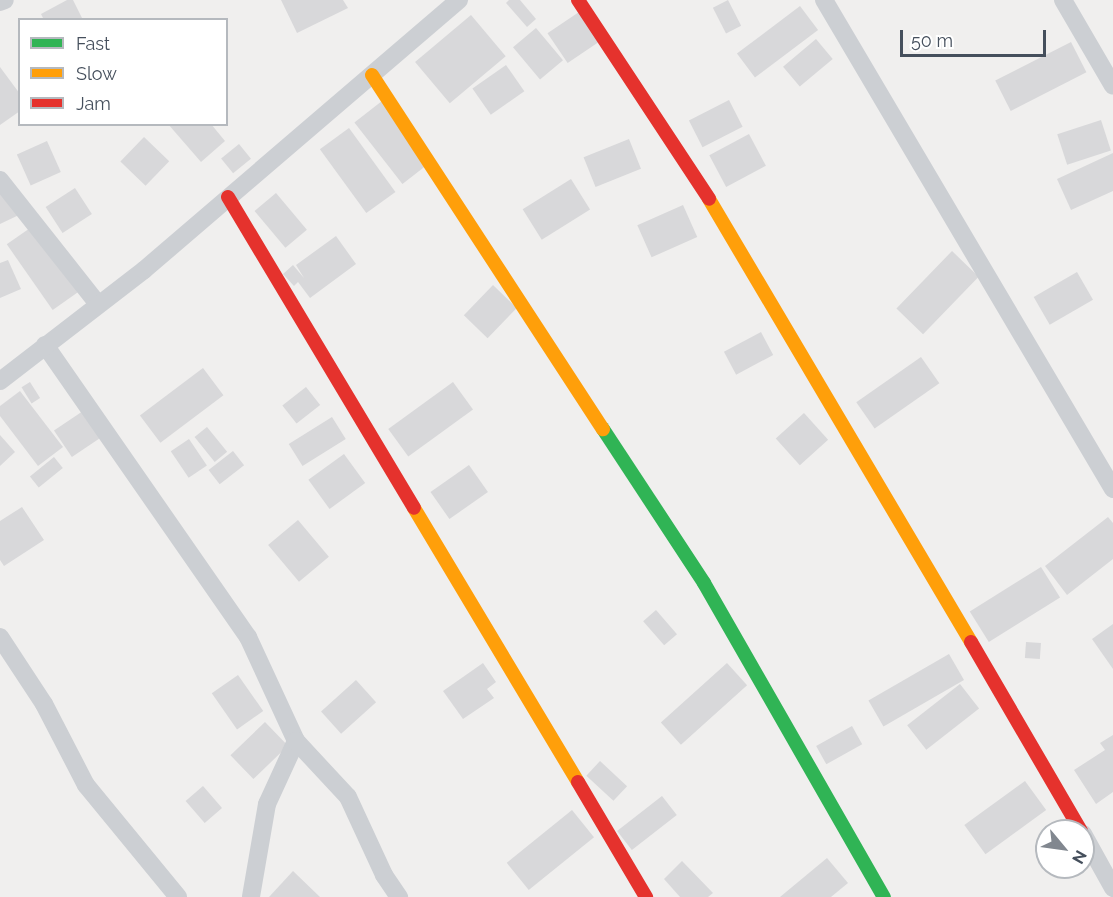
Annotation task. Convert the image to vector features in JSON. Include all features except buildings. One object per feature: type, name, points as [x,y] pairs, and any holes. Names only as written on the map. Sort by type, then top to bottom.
[{"type":"street","points":[[0,2],[5,0]]},
{"type":"street","points":[[0,381],[144,270],[459,0]]},
{"type":"street","points":[[578,0],[676,146],[760,281],[1074,819]]},
{"type":"street","points":[[824,0],[1113,489]]},
{"type":"street","points":[[1063,0],[1113,86]]},
{"type":"street","points":[[372,75],[704,583],[884,897]]},
{"type":"street","points":[[0,180],[98,304]]},
{"type":"street","points":[[228,197],[646,897]]},
{"type":"street","points":[[45,345],[248,637],[296,741],[348,796],[384,875],[399,897]]},
{"type":"street","points":[[0,638],[44,704],[86,784],[178,897]]},
{"type":"street","points":[[251,897],[267,804],[296,741]]},
{"type":"street","points":[[1095,855],[1113,888]]},
{"type":"traffic: fast","points":[[603,429],[704,583],[884,897]]},
{"type":"traffic: slow","points":[[372,75],[603,429]]},
{"type":"traffic: slow","points":[[709,199],[971,642]]},
{"type":"traffic: slow","points":[[414,508],[578,782]]},
{"type":"traffic: jam","points":[[578,0],[709,199]]},
{"type":"traffic: jam","points":[[228,197],[414,508]]},
{"type":"traffic: jam","points":[[971,642],[1074,819]]},
{"type":"traffic: jam","points":[[578,782],[646,897]]}]
